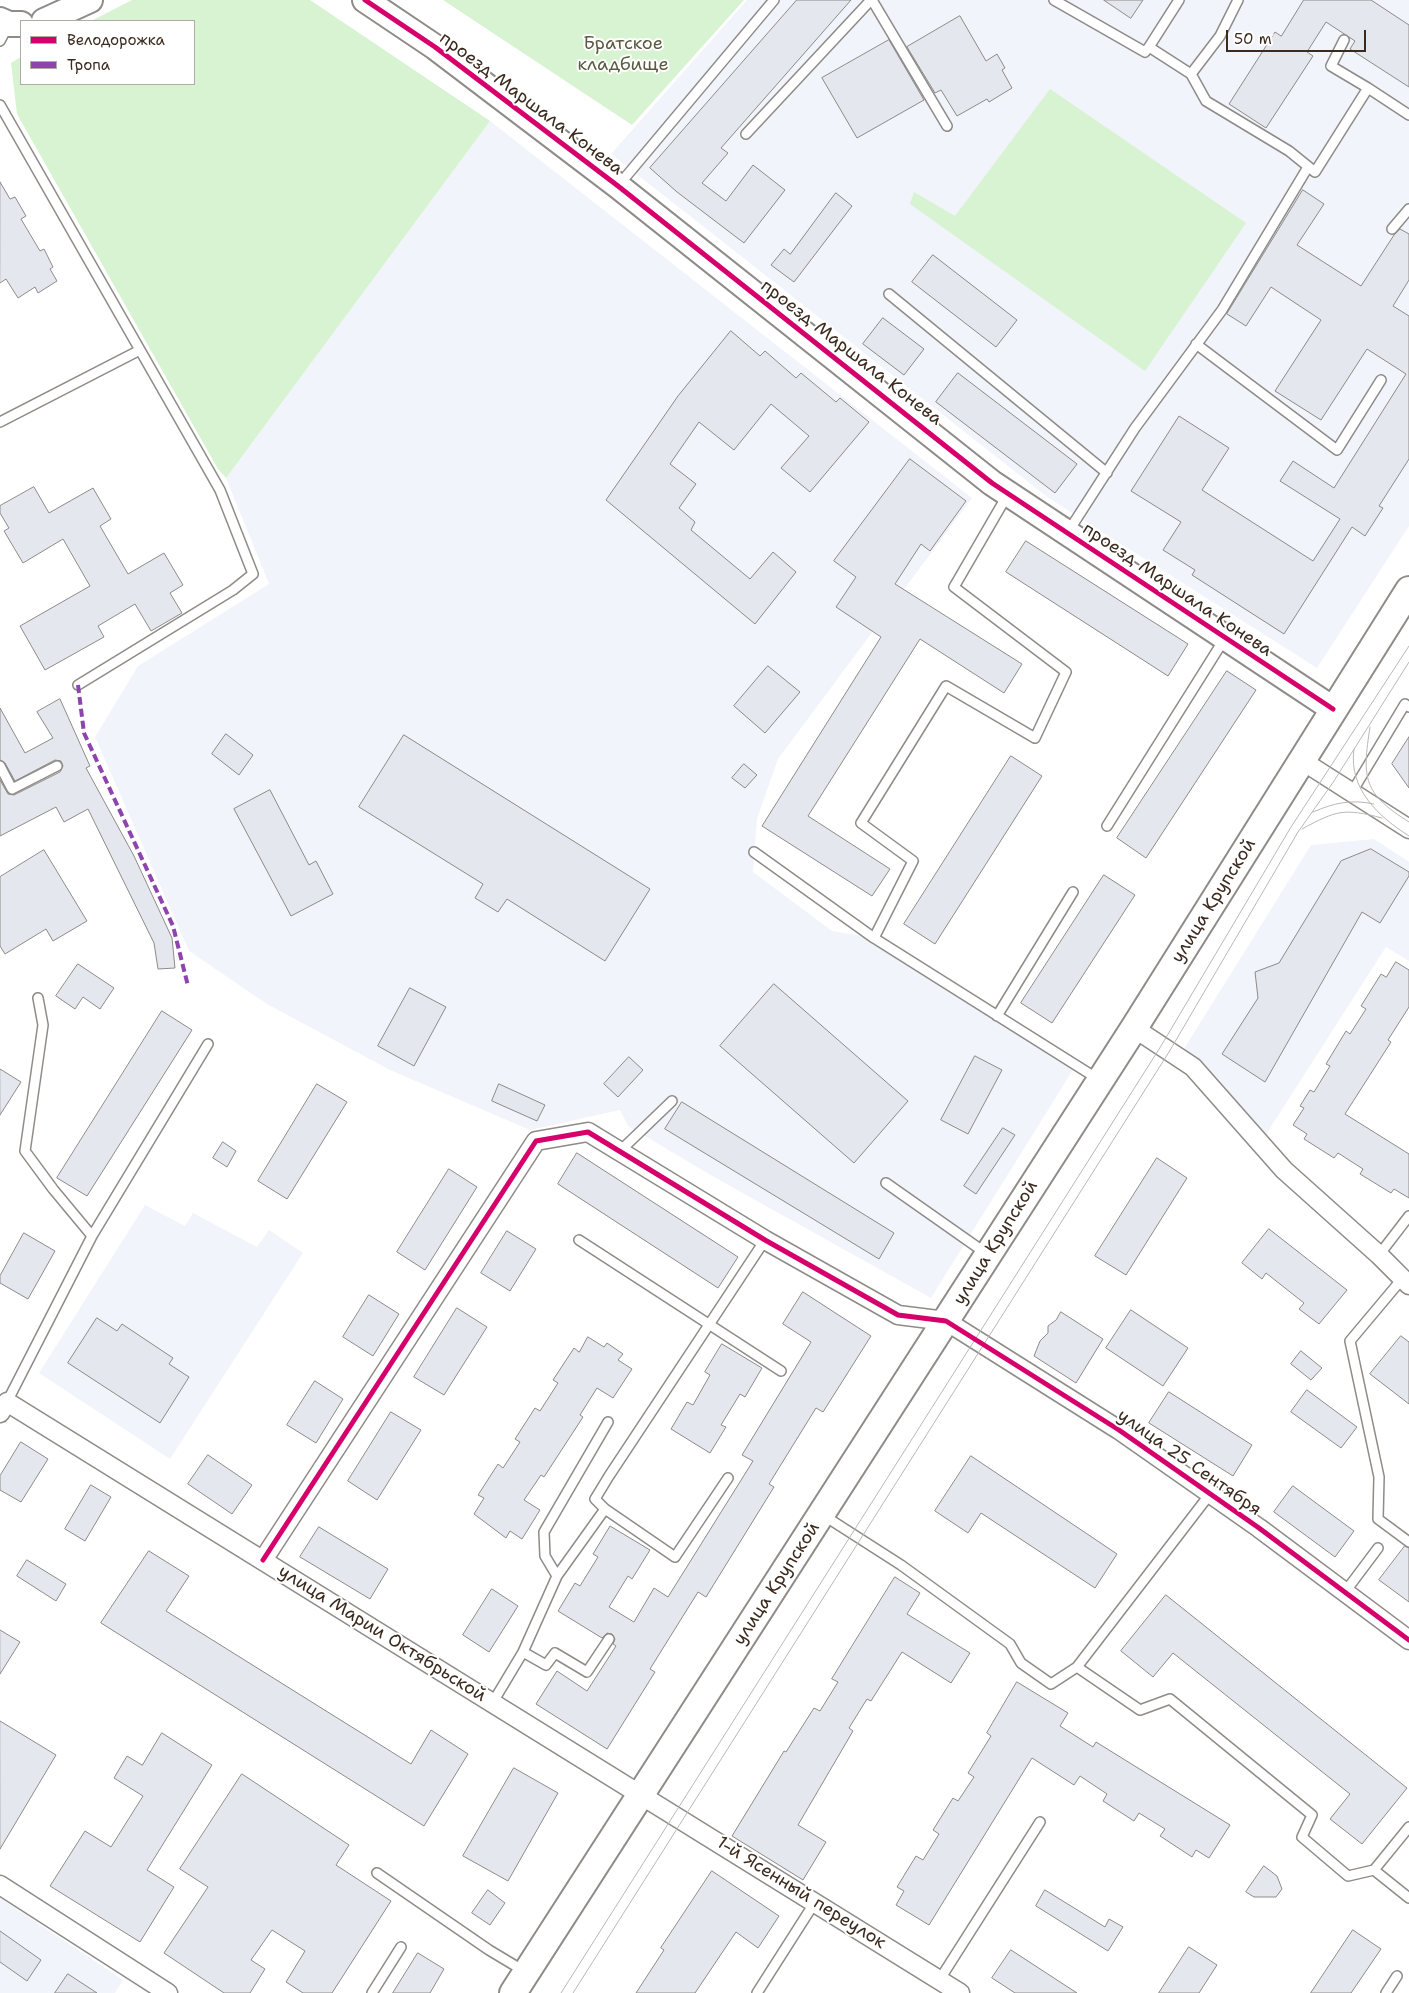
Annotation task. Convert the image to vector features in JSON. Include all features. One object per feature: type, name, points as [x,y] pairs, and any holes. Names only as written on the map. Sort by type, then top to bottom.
[{"type":"main road","name":"улица Крупской","points":[[520,1983],[823,1515],[987,1254],[1134,1028],[1409,590]]},
{"type":"street","points":[[46,20],[90,0]]},
{"type":"street","name":"проезд Маршала Конева","points":[[365,0],[435,47],[618,186],[1008,494],[1333,709]]},
{"type":"street","points":[[1302,760],[1409,829]]},
{"type":"street","points":[[1134,1028],[1193,1067],[1284,1170],[1379,1255],[1405,1282]]},
{"type":"street","points":[[263,1560],[536,1141],[588,1132],[766,1240],[898,1315],[946,1321]]},
{"type":"street","name":"улица 25 Сентября","points":[[946,1321],[1119,1430],[1210,1494],[1409,1640]]},
{"type":"street","name":"улица Марии Октябрьской","points":[[4,1408],[263,1560],[641,1794]]},
{"type":"street","name":"1-й Ясенный переулок","points":[[641,1794],[960,1993]]},
{"type":"street","points":[[0,1885],[168,1993]]},
{"type":"lane","points":[[618,186],[774,0]]},
{"type":"lane","points":[[746,134],[872,0],[947,126]]},
{"type":"lane","points":[[1054,0],[1145,52],[1179,0]]},
{"type":"lane","points":[[1192,74],[1220,36],[1238,0]]},
{"type":"lane","points":[[1344,40],[1332,66],[1409,115]]},
{"type":"lane","points":[[1149,47],[1192,74],[1206,101],[1289,151],[1315,172],[1368,88]]},
{"type":"lane","points":[[0,106],[220,490],[253,574],[233,590],[78,685]]},
{"type":"lane","points":[[1068,533],[1196,344],[1222,310],[1308,167]]},
{"type":"lane","points":[[1392,229],[1408,212]]},
{"type":"lane","points":[[889,294],[1107,473]]},
{"type":"lane","points":[[1196,344],[1337,450],[1381,380]]},
{"type":"lane","points":[[1,419],[140,350]]},
{"type":"lane","points":[[874,938],[912,861],[861,823],[946,686],[1035,738],[1066,672],[954,587],[1008,494]]},
{"type":"lane","points":[[1106,826],[1226,638]]},
{"type":"lane","points":[[1352,792],[1405,704],[1409,707]]},
{"type":"lane","points":[[0,766],[12,789],[58,766]]},
{"type":"lane","points":[[754,852],[874,938],[1100,1080]]},
{"type":"lane","points":[[997,1016],[1073,892]]},
{"type":"lane","points":[[38,998],[43,1025],[25,1151],[53,1189],[92,1236]]},
{"type":"lane","points":[[4,1408],[92,1236],[208,1044]]},
{"type":"lane","points":[[619,1152],[672,1101]]},
{"type":"lane","points":[[886,1183],[987,1254]]},
{"type":"lane","points":[[1379,1255],[1409,1216]]},
{"type":"lane","points":[[579,1240],[781,1371]]},
{"type":"lane","points":[[728,1478],[675,1557],[605,1509],[595,1499],[766,1240]]},
{"type":"lane","points":[[1405,1282],[1350,1341],[1379,1477],[1378,1518],[1409,1542]]},
{"type":"lane","points":[[558,1576],[545,1556],[544,1532],[608,1422]]},
{"type":"lane","points":[[823,1515],[902,1566],[1010,1644],[1021,1663],[1051,1684],[1078,1666],[1210,1494]]},
{"type":"lane","points":[[493,1702],[523,1652],[558,1576],[605,1509]]},
{"type":"lane","points":[[1345,1592],[1378,1548]]},
{"type":"lane","points":[[523,1652],[546,1665],[555,1653],[587,1672],[609,1639]]},
{"type":"lane","points":[[1078,1666],[1140,1710],[1170,1699],[1312,1815],[1302,1837],[1348,1876],[1374,1870],[1409,1827]]},
{"type":"lane","points":[[940,1979],[1040,1822]]},
{"type":"lane","points":[[1374,1870],[1409,1898]]},
{"type":"lane","points":[[377,1872],[488,1950],[520,1983]]},
{"type":"lane","points":[[756,1993],[815,1902]]},
{"type":"lane","points":[[372,1993],[401,1947]]},
{"type":"lane","points":[[1386,1993],[1397,1976]]},
{"type":"shaded area","points":[[747,0],[1409,0],[1409,526],[1317,668],[1050,499],[611,154]]},
{"type":"shaded area","points":[[490,121],[972,498],[778,759],[757,819],[753,872],[832,931],[874,938],[1076,1065],[931,1298],[714,1177],[628,1126],[620,1110],[530,1130],[390,1070],[267,1004],[189,951],[95,737],[138,666],[269,584],[226,478]]},
{"type":"shaded area","points":[[1374,839],[1409,862],[1409,961],[1386,947],[1265,1136],[1182,1052],[1311,845]]},
{"type":"shaded area","points":[[145,1205],[185,1226],[193,1213],[257,1247],[269,1230],[303,1253],[170,1459],[39,1373]]},
{"type":"shaded area","points":[[0,1898],[123,1980],[115,1993],[0,1993]]},
{"type":"green space","points":[[132,0],[310,0],[490,121],[226,478],[218,469],[17,114],[11,63],[20,58],[20,85],[195,85],[195,20],[93,20]]},
{"type":"green space","name":"Братское кладбище","points":[[443,0],[744,0],[632,125]]},
{"type":"green space","points":[[1050,89],[1246,223],[1145,371],[910,204],[914,192],[955,216]]},
{"type":"building","points":[[797,0],[851,0],[721,148],[728,153],[702,183],[726,201],[753,165],[785,190],[744,243],[677,192],[650,168]]},
{"type":"building","points":[[1104,0],[1143,0],[1131,18]]},
{"type":"building","points":[[1304,0],[1371,0],[1409,25],[1409,87],[1350,49],[1355,41],[1326,22],[1307,52],[1313,56],[1266,128],[1229,104],[1275,32],[1281,36]]},
{"type":"building","points":[[960,16],[986,61],[997,54],[1005,68],[1002,70],[1012,88],[989,102],[987,99],[957,116],[941,90],[935,93],[907,47]]},
{"type":"building","points":[[889,40],[924,100],[857,138],[822,78]]},
{"type":"building","points":[[0,182],[10,199],[15,197],[26,216],[21,219],[40,251],[44,249],[53,267],[50,269],[57,281],[38,293],[35,287],[18,298],[6,279],[0,283]]},
{"type":"building","points":[[1303,190],[1324,204],[1297,245],[1361,286],[1394,235],[1400,229],[1409,234],[1409,280],[1393,306],[1409,316],[1409,459],[1379,506],[1383,508],[1365,536],[1352,527],[1284,634],[1192,575],[1195,570],[1163,550],[1181,522],[1131,491],[1179,416],[1229,448],[1202,490],[1313,561],[1340,519],[1280,481],[1293,461],[1334,488],[1406,374],[1367,349],[1321,420],[1275,391],[1321,320],[1271,287],[1246,326],[1227,314]]},
{"type":"building","points":[[836,193],[852,206],[794,282],[771,265],[784,249],[790,254]]},
{"type":"building","points":[[933,255],[1017,320],[996,347],[912,282]]},
{"type":"building","points":[[883,318],[924,349],[904,375],[863,344]]},
{"type":"building","points":[[731,331],[760,356],[765,351],[796,378],[801,373],[836,402],[840,398],[869,422],[810,492],[781,468],[809,436],[771,404],[734,450],[699,422],[670,464],[696,484],[679,508],[695,522],[691,530],[750,579],[773,552],[796,572],[755,624],[606,500],[678,396]]},
{"type":"building","points":[[958,373],[1077,464],[1055,493],[936,402]]},
{"type":"building","points":[[910,459],[966,501],[930,551],[921,544],[895,584],[1022,664],[1004,693],[920,639],[808,816],[890,869],[872,896],[762,826],[881,637],[836,607],[856,577],[834,561]]},
{"type":"building","points":[[34,487],[49,513],[93,488],[111,519],[100,526],[128,574],[164,553],[183,585],[170,593],[182,613],[151,631],[135,604],[98,626],[104,637],[45,670],[20,626],[90,586],[63,539],[23,563],[4,531],[9,528],[0,513],[0,506]]},
{"type":"building","points":[[1026,541],[1188,644],[1168,676],[1006,572]]},
{"type":"building","points":[[768,666],[800,692],[765,733],[734,706]]},
{"type":"building","points":[[1227,671],[1256,690],[1146,858],[1117,838]]},
{"type":"building","points":[[60,699],[90,766],[86,768],[134,856],[172,938],[175,968],[158,969],[154,943],[88,809],[64,822],[56,807],[0,836],[0,780],[8,794],[14,795],[60,772],[63,766],[61,761],[55,760],[15,781],[5,763],[0,760],[0,708],[25,753],[53,738],[37,712]]},
{"type":"building","points":[[226,734],[253,755],[239,775],[212,754]]},
{"type":"building","points":[[404,735],[650,889],[605,961],[507,899],[498,912],[475,898],[483,884],[359,807]]},
{"type":"building","points":[[1409,737],[1409,788],[1392,764]]},
{"type":"building","points":[[1011,756],[1042,776],[935,944],[904,924]]},
{"type":"building","points":[[744,764],[757,775],[745,788],[732,778]]},
{"type":"building","points":[[270,790],[309,865],[316,861],[333,894],[291,916],[234,809]]},
{"type":"building","points":[[1371,849],[1409,872],[1409,876],[1380,923],[1362,912],[1265,1082],[1222,1054],[1258,998],[1255,972],[1279,963],[1341,861]]},
{"type":"building","points":[[44,850],[87,921],[53,941],[46,929],[5,954],[0,946],[0,877]]},
{"type":"building","points":[[1104,875],[1135,895],[1052,1023],[1021,1003]]},
{"type":"building","points":[[1396,962],[1409,970],[1409,1007],[1388,1040],[1391,1042],[1345,1114],[1409,1154],[1409,1198],[1394,1189],[1391,1193],[1360,1174],[1363,1169],[1338,1153],[1334,1158],[1304,1139],[1307,1134],[1293,1125],[1304,1108],[1300,1106],[1310,1090],[1314,1092],[1330,1066],[1326,1064],[1346,1031],[1350,1034],[1366,1009],[1361,1006],[1381,974],[1386,977]]},
{"type":"building","points":[[78,964],[114,988],[100,1009],[83,997],[75,1009],[56,996]]},
{"type":"building","points":[[774,984],[908,1101],[854,1163],[720,1046]]},
{"type":"building","points":[[410,988],[446,1007],[414,1066],[378,1046]]},
{"type":"building","points":[[162,1011],[192,1030],[87,1196],[57,1178]]},
{"type":"building","points":[[975,1056],[1002,1070],[968,1134],[941,1120]]},
{"type":"building","points":[[629,1057],[643,1070],[618,1097],[604,1084]]},
{"type":"building","points":[[0,1069],[21,1082],[0,1115]]},
{"type":"building","points":[[317,1084],[347,1102],[287,1199],[258,1181]]},
{"type":"building","points":[[499,1084],[545,1105],[537,1121],[492,1101]]},
{"type":"building","points":[[682,1102],[894,1233],[879,1259],[665,1129]]},
{"type":"building","points":[[1003,1128],[1015,1135],[976,1194],[964,1186]]},
{"type":"building","points":[[223,1142],[236,1151],[227,1167],[213,1158]]},
{"type":"building","points":[[577,1153],[738,1257],[718,1288],[558,1184]]},
{"type":"building","points":[[1157,1158],[1187,1178],[1126,1275],[1095,1256]]},
{"type":"building","points":[[449,1169],[477,1187],[425,1270],[397,1252]]},
{"type":"building","points":[[1269,1229],[1347,1290],[1319,1324],[1299,1309],[1304,1303],[1266,1273],[1262,1279],[1242,1263]]},
{"type":"building","points":[[507,1231],[536,1249],[510,1291],[481,1273]]},
{"type":"building","points":[[24,1233],[55,1251],[28,1299],[0,1283],[0,1276]]},
{"type":"building","points":[[803,1292],[871,1336],[823,1412],[816,1408],[769,1484],[774,1487],[706,1597],[698,1592],[650,1669],[655,1672],[607,1749],[536,1704],[557,1671],[587,1691],[616,1646],[613,1644],[615,1639],[612,1634],[607,1633],[602,1638],[558,1611],[575,1583],[580,1586],[598,1557],[593,1554],[610,1526],[650,1550],[632,1579],[628,1576],[609,1607],[634,1622],[654,1588],[668,1597],[753,1461],[742,1455],[811,1342],[783,1324]]},
{"type":"building","points":[[369,1295],[399,1314],[373,1356],[343,1337]]},
{"type":"building","points":[[457,1308],[487,1327],[444,1395],[414,1377]]},
{"type":"building","points":[[1131,1310],[1188,1348],[1163,1386],[1106,1348]]},
{"type":"building","points":[[1061,1312],[1103,1339],[1076,1383],[1034,1356],[1040,1341],[1048,1333],[1048,1326],[1056,1320]]},
{"type":"building","points":[[97,1318],[117,1331],[122,1324],[173,1358],[169,1364],[189,1377],[160,1423],[68,1363]]},
{"type":"building","points":[[1401,1336],[1409,1342],[1409,1404],[1370,1374]]},
{"type":"building","points":[[588,1337],[604,1347],[607,1343],[623,1354],[618,1360],[632,1369],[613,1398],[597,1388],[580,1415],[583,1417],[544,1477],[541,1475],[524,1500],[540,1510],[522,1539],[510,1531],[506,1538],[474,1514],[484,1498],[478,1495],[498,1464],[503,1468],[520,1442],[515,1439],[535,1408],[540,1411],[558,1383],[553,1380],[574,1348],[579,1352]]},
{"type":"building","points":[[722,1344],[762,1368],[745,1397],[740,1394],[721,1425],[726,1427],[710,1453],[671,1429],[687,1402],[693,1405],[710,1375],[705,1372]]},
{"type":"building","points":[[1301,1351],[1322,1368],[1311,1380],[1291,1364]]},
{"type":"building","points":[[315,1381],[343,1399],[316,1443],[287,1425]]},
{"type":"building","points":[[1307,1390],[1357,1427],[1341,1448],[1291,1412]]},
{"type":"building","points":[[1169,1392],[1252,1445],[1233,1476],[1149,1423]]},
{"type":"building","points":[[391,1412],[421,1430],[377,1500],[348,1481]]},
{"type":"building","points":[[21,1442],[48,1459],[21,1502],[0,1490],[0,1476]]},
{"type":"building","points":[[208,1455],[252,1485],[232,1514],[188,1484]]},
{"type":"building","points":[[971,1456],[1117,1554],[1095,1588],[981,1513],[968,1533],[935,1511]]},
{"type":"building","points":[[91,1485],[111,1497],[85,1541],[65,1529]]},
{"type":"building","points":[[1293,1486],[1354,1531],[1335,1557],[1274,1512]]},
{"type":"building","points":[[319,1527],[388,1569],[370,1599],[300,1557]]},
{"type":"building","points":[[1405,1546],[1409,1548],[1409,1602],[1379,1580]]},
{"type":"building","points":[[149,1551],[189,1576],[166,1611],[411,1764],[431,1730],[468,1754],[424,1826],[101,1623]]},
{"type":"building","points":[[27,1560],[66,1584],[56,1601],[17,1576]]},
{"type":"building","points":[[895,1577],[920,1593],[907,1614],[970,1653],[951,1683],[902,1652],[871,1701],[867,1699],[849,1728],[853,1731],[798,1825],[826,1842],[803,1880],[732,1836],[784,1751],[786,1752],[814,1708],[820,1711],[838,1682],[832,1679]]},
{"type":"building","points":[[492,1589],[518,1606],[489,1652],[463,1635]]},
{"type":"building","points":[[1166,1595],[1407,1788],[1362,1844],[1330,1819],[1350,1794],[1173,1653],[1153,1677],[1121,1651]]},
{"type":"building","points":[[0,1630],[20,1642],[0,1674]]},
{"type":"building","points":[[1017,1682],[1068,1713],[1060,1726],[1093,1747],[1096,1742],[1230,1825],[1209,1858],[1196,1850],[1192,1857],[1160,1836],[1165,1829],[1139,1813],[1134,1821],[1103,1801],[1107,1794],[1080,1776],[1074,1785],[1032,1758],[929,1925],[896,1905],[904,1891],[897,1887],[916,1856],[923,1860],[939,1834],[933,1830],[953,1798],[958,1801],[974,1777],[968,1773],[991,1736],[987,1733]]},
{"type":"building","points":[[0,1721],[56,1755],[0,1849]]},
{"type":"building","points":[[162,1733],[212,1765],[147,1870],[174,1887],[140,1942],[50,1886],[85,1831],[111,1847],[143,1796],[114,1778],[127,1756],[142,1765]]},
{"type":"building","points":[[514,1768],[558,1793],[508,1881],[463,1856]]},
{"type":"building","points":[[242,1774],[349,1845],[336,1865],[391,1901],[332,1993],[303,1993],[286,1982],[305,1951],[272,1930],[251,1960],[265,1969],[250,1993],[224,1993],[164,1953],[208,1887],[180,1869]]},
{"type":"building","points":[[1264,1866],[1277,1876],[1282,1889],[1276,1897],[1254,1897],[1246,1892]]},
{"type":"building","points":[[712,1871],[779,1916],[758,1948],[736,1932],[695,1993],[636,1993],[664,1950],[661,1948]]},
{"type":"building","points":[[488,1890],[505,1903],[490,1925],[472,1913]]},
{"type":"building","points":[[1045,1890],[1105,1927],[1109,1919],[1123,1927],[1108,1951],[1036,1906]]},
{"type":"building","points":[[1353,1930],[1381,1949],[1351,1993],[1311,1993]]},
{"type":"building","points":[[0,1931],[41,1960],[27,1981],[0,1962]]},
{"type":"building","points":[[1189,1947],[1217,1965],[1199,1993],[1159,1993]]},
{"type":"building","points":[[1011,1950],[1077,1993],[1015,1993],[992,1978]]},
{"type":"building","points":[[418,1953],[444,1969],[430,1993],[393,1993]]},
{"type":"building","points":[[68,1974],[97,1993],[55,1993]]},
{"type":"tram line","points":[[561,1993],[1161,1046],[1291,827],[1409,646]]},
{"type":"tram line","points":[[573,1993],[1169,1052],[1298,832],[1334,781],[1409,662]]},
{"type":"tram line","points":[[1370,727],[1366,760],[1369,783],[1374,793],[1382,802],[1409,822]]},
{"type":"tram line","points":[[1354,749],[1353,763],[1361,789],[1377,811],[1409,836]]},
{"type":"tram line","points":[[1313,812],[1343,803],[1374,804]]},
{"type":"tram line","points":[[1302,829],[1324,818],[1341,813],[1358,813],[1382,818]]},
{"type":"marked path","points":[[78,685],[84,733],[173,926],[188,986]]},
{"type":"cycle path","points":[[365,0],[435,47],[618,186],[992,483],[1333,709]]},
{"type":"cycle path","points":[[263,1560],[536,1141],[588,1132],[765,1240],[898,1315],[946,1321],[1119,1430],[1259,1528],[1409,1640]]}]
